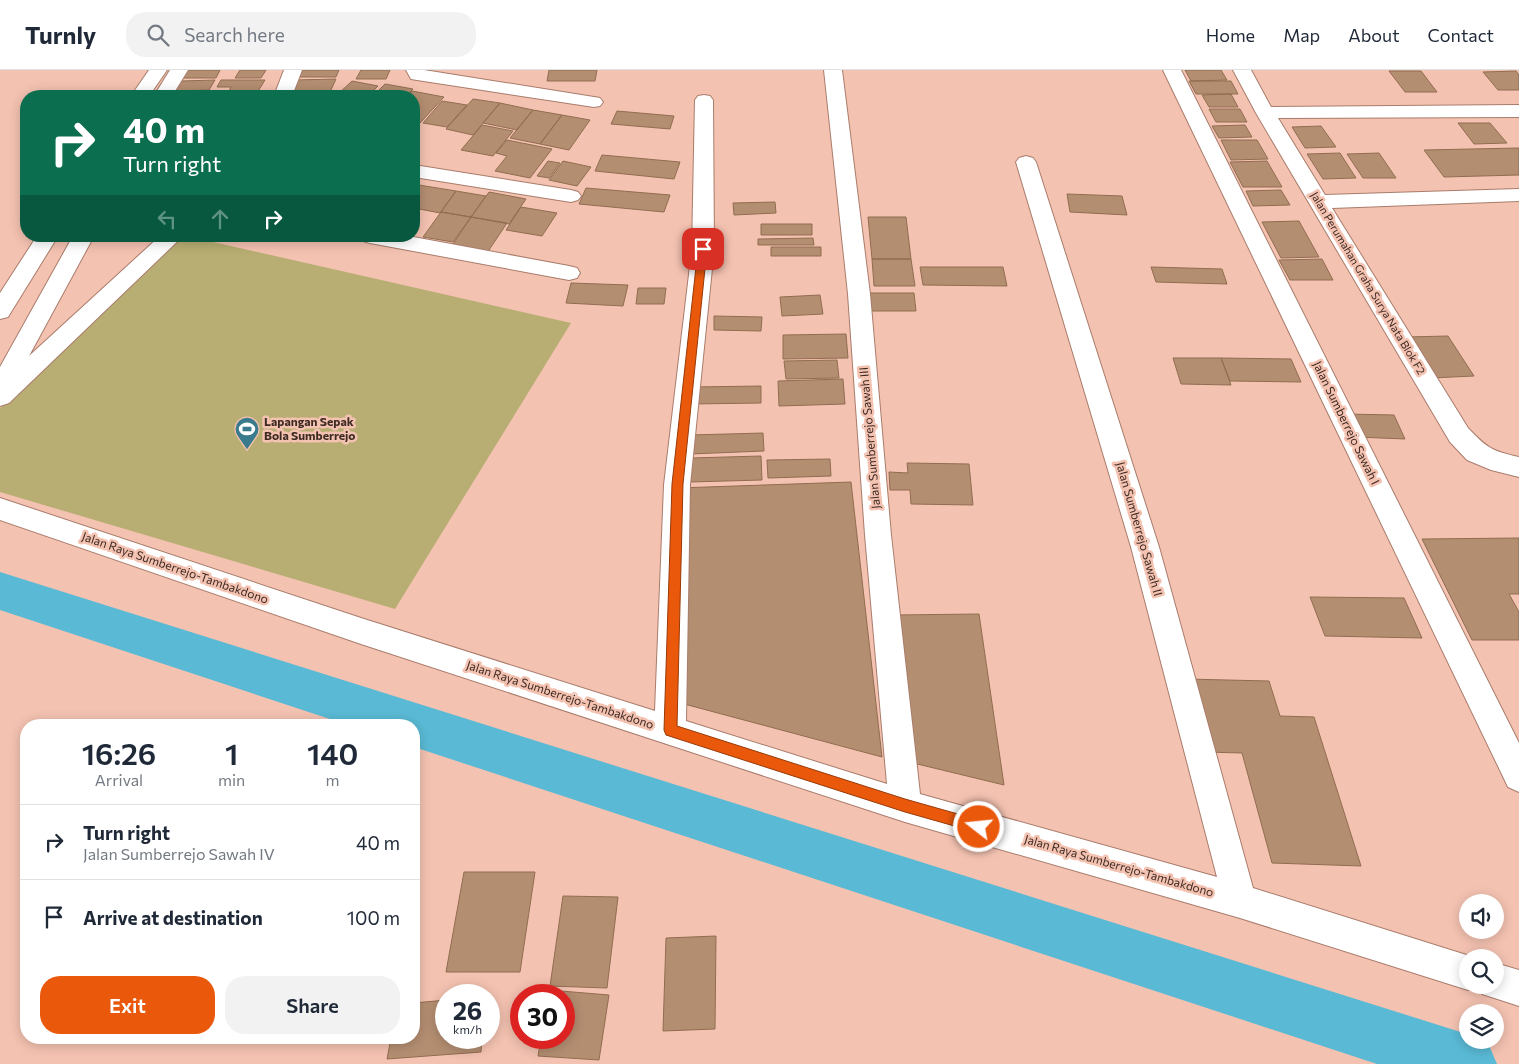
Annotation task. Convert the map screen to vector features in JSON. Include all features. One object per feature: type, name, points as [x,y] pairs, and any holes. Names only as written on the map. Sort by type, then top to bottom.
[{"type":"street","points":[[144,90],[158,70]]},
{"type":"street","points":[[167,90],[179,70]]},
{"type":"street","points":[[285,90],[293,70]]},
{"type":"street","points":[[415,70],[417,75],[594,102]]},
{"type":"street","name":"Jalan Sumberrejo Sawah III","points":[[833,70],[859,294],[878,525],[905,806]]},
{"type":"street","name":"Jalan Sumberrejo Sawah I","points":[[1172,70],[1519,776]]},
{"type":"street","name":"Jalan Perumahan Graha Surya Nata Blok F2","points":[[1242,70],[1265,113],[1458,435],[1476,453],[1500,463],[1519,467]]},
{"type":"street","points":[[670,730],[678,484],[703,249],[704,100]]},
{"type":"street","points":[[1265,113],[1519,111]]},
{"type":"street","name":"Jalan Sumberrejo Sawah II","points":[[1026,162],[1146,547],[1240,900]]},
{"type":"street","points":[[420,172],[571,196]]},
{"type":"street","points":[[1319,202],[1519,195]]},
{"type":"street","points":[[0,311],[44,242]]},
{"type":"street","points":[[0,387],[81,242]]},
{"type":"street","points":[[0,397],[167,242]]},
{"type":"street","points":[[402,242],[569,273]]},
{"type":"street","name":"Jalan Raya Sumberrejo-Tambakdono","points":[[0,509],[361,631],[905,806],[1240,900],[1459,969]]},
{"type":"street","points":[[1504,984],[1519,988]]},
{"type":"shaded area","name":"Lapangan Sepak Bola Sumberrejo","points":[[173,242],[213,242],[571,323],[395,609],[0,492],[0,408]]},
{"type":"building","points":[[180,70],[220,70],[216,78],[175,78]]},
{"type":"building","points":[[240,70],[266,70],[261,78],[235,78]]},
{"type":"building","points":[[296,70],[339,70],[336,77],[292,77]]},
{"type":"building","points":[[361,70],[390,70],[386,79],[356,79]]},
{"type":"building","points":[[549,70],[597,70],[595,81],[547,81]]},
{"type":"building","points":[[1185,70],[1221,70],[1227,80],[1191,81]]},
{"type":"building","points":[[1389,71],[1421,71],[1437,92],[1405,92]]},
{"type":"building","points":[[1516,71],[1519,75],[1519,90],[1498,90],[1483,72]]},
{"type":"building","points":[[336,79],[331,90],[289,90],[294,80]]},
{"type":"building","points":[[215,80],[209,90],[176,90],[181,81]]},
{"type":"building","points":[[221,80],[265,80],[259,90],[230,90],[231,87],[217,87]]},
{"type":"building","points":[[352,81],[378,86],[374,90],[342,90]]},
{"type":"building","points":[[1189,81],[1231,81],[1238,94],[1196,94]]},
{"type":"building","points":[[385,84],[413,89],[412,90],[379,90]]},
{"type":"building","points":[[420,92],[444,97],[420,123]]},
{"type":"building","points":[[1231,94],[1238,107],[1209,107],[1202,95]]},
{"type":"building","points":[[473,99],[500,103],[473,135],[446,129]]},
{"type":"building","points":[[442,101],[467,105],[447,127],[423,123]]},
{"type":"building","points":[[500,103],[533,110],[517,130],[483,123]]},
{"type":"building","points":[[1209,109],[1240,109],[1247,122],[1216,122]]},
{"type":"building","points":[[533,110],[562,115],[540,144],[510,138]]},
{"type":"building","points":[[617,111],[674,116],[670,129],[611,124]]},
{"type":"building","points":[[562,115],[590,120],[569,150],[540,144]]},
{"type":"building","points":[[1458,123],[1490,123],[1507,143],[1474,144]]},
{"type":"building","points":[[482,125],[513,131],[493,156],[461,150]]},
{"type":"building","points":[[1245,125],[1252,137],[1219,138],[1212,126]]},
{"type":"building","points":[[1321,126],[1336,147],[1305,148],[1292,127]]},
{"type":"building","points":[[507,140],[552,149],[530,178],[495,171],[507,156],[496,153]]},
{"type":"building","points":[[1221,140],[1257,140],[1268,159],[1231,160]]},
{"type":"building","points":[[1519,148],[1519,175],[1444,177],[1424,150]]},
{"type":"building","points":[[1340,153],[1356,178],[1323,179],[1307,154]]},
{"type":"building","points":[[1379,153],[1396,178],[1363,178],[1347,154]]},
{"type":"building","points":[[602,155],[680,162],[674,179],[595,171]]},
{"type":"building","points":[[548,161],[560,163],[549,178],[537,176]]},
{"type":"building","points":[[563,161],[591,167],[577,186],[549,180]]},
{"type":"building","points":[[1267,161],[1282,187],[1243,187],[1230,162]]},
{"type":"building","points":[[420,185],[456,191],[440,213],[420,209]]},
{"type":"building","points":[[586,188],[670,195],[664,212],[579,204]]},
{"type":"building","points":[[1281,190],[1290,205],[1253,206],[1246,191]]},
{"type":"building","points":[[456,191],[486,196],[471,217],[441,212]]},
{"type":"building","points":[[489,192],[526,199],[509,224],[471,217]]},
{"type":"building","points":[[1067,194],[1122,196],[1127,215],[1070,212]]},
{"type":"building","points":[[775,202],[776,213],[734,215],[733,203]]},
{"type":"building","points":[[521,207],[557,213],[542,236],[506,230]]},
{"type":"building","points":[[441,212],[471,217],[453,242],[423,237]]},
{"type":"building","points":[[471,217],[507,223],[487,253],[451,247]]},
{"type":"building","points":[[868,217],[906,217],[911,259],[872,259]]},
{"type":"building","points":[[1299,221],[1319,257],[1281,258],[1262,222]]},
{"type":"building","points":[[761,224],[812,224],[812,235],[761,235]]},
{"type":"building","points":[[813,238],[814,245],[758,245],[758,239]]},
{"type":"building","points":[[771,247],[821,247],[821,256],[771,256]]},
{"type":"building","points":[[872,259],[911,259],[915,286],[874,286]]},
{"type":"building","points":[[1322,259],[1333,280],[1290,280],[1279,260]]},
{"type":"building","points":[[920,267],[1003,267],[1007,286],[923,285]]},
{"type":"building","points":[[1151,267],[1222,269],[1227,284],[1156,282]]},
{"type":"building","points":[[571,283],[628,285],[623,306],[566,303]]},
{"type":"building","points":[[638,288],[666,288],[664,304],[636,304]]},
{"type":"building","points":[[863,293],[914,293],[916,311],[865,311]]},
{"type":"building","points":[[820,295],[823,314],[782,316],[780,297]]},
{"type":"building","points":[[714,316],[762,317],[761,331],[714,330]]},
{"type":"building","points":[[846,334],[848,358],[783,359],[783,335]]},
{"type":"building","points":[[1448,336],[1474,376],[1431,378],[1406,337]]},
{"type":"building","points":[[1173,358],[1221,358],[1231,385],[1181,384]]},
{"type":"building","points":[[1221,358],[1291,359],[1301,382],[1230,381]]},
{"type":"building","points":[[837,360],[839,378],[786,379],[784,361]]},
{"type":"building","points":[[843,379],[845,404],[779,406],[778,381]]},
{"type":"building","points":[[761,386],[761,403],[692,404],[693,387]]},
{"type":"building","points":[[1346,414],[1394,415],[1405,439],[1356,437]]},
{"type":"building","points":[[763,433],[764,451],[690,454],[690,435]]},
{"type":"building","points":[[761,456],[762,480],[690,482],[691,458]]},
{"type":"building","points":[[830,459],[831,476],[768,478],[767,460]]},
{"type":"building","points":[[907,463],[969,464],[973,505],[911,504],[910,490],[890,490],[889,472],[908,473]]},
{"type":"building","points":[[851,482],[882,757],[673,701],[678,488]]},
{"type":"building","points":[[1519,538],[1519,594],[1509,594],[1519,612],[1519,640],[1472,640],[1422,539]]},
{"type":"building","points":[[1310,597],[1404,598],[1422,638],[1325,636]]},
{"type":"building","points":[[979,614],[1004,785],[909,762],[894,615]]},
{"type":"building","points":[[1186,679],[1269,681],[1280,716],[1314,717],[1361,866],[1272,863],[1242,753],[1204,752]]},
{"type":"building","points":[[464,872],[535,872],[520,972],[446,972]]},
{"type":"building","points":[[563,896],[618,897],[607,988],[575,987],[575,984],[550,984]]},
{"type":"building","points":[[716,936],[715,1029],[663,1031],[666,938]]},
{"type":"building","points":[[575,992],[609,995],[599,1060],[538,1056],[539,1049],[575,1049]]},
{"type":"building","points":[[435,1001],[435,1049],[481,1049],[481,1052],[387,1059],[390,1044],[420,1044],[420,1002]]},
{"type":"waterway","points":[[0,591],[397,719]]},
{"type":"waterway","points":[[420,726],[1467,1064]]},
{"type":"place","name":"Lapangan Sepak Bola Sumberrejo","points":[[247,450]]},
{"type":"route","points":[[703,249],[678,484],[670,730],[905,806],[979,827]]}]
